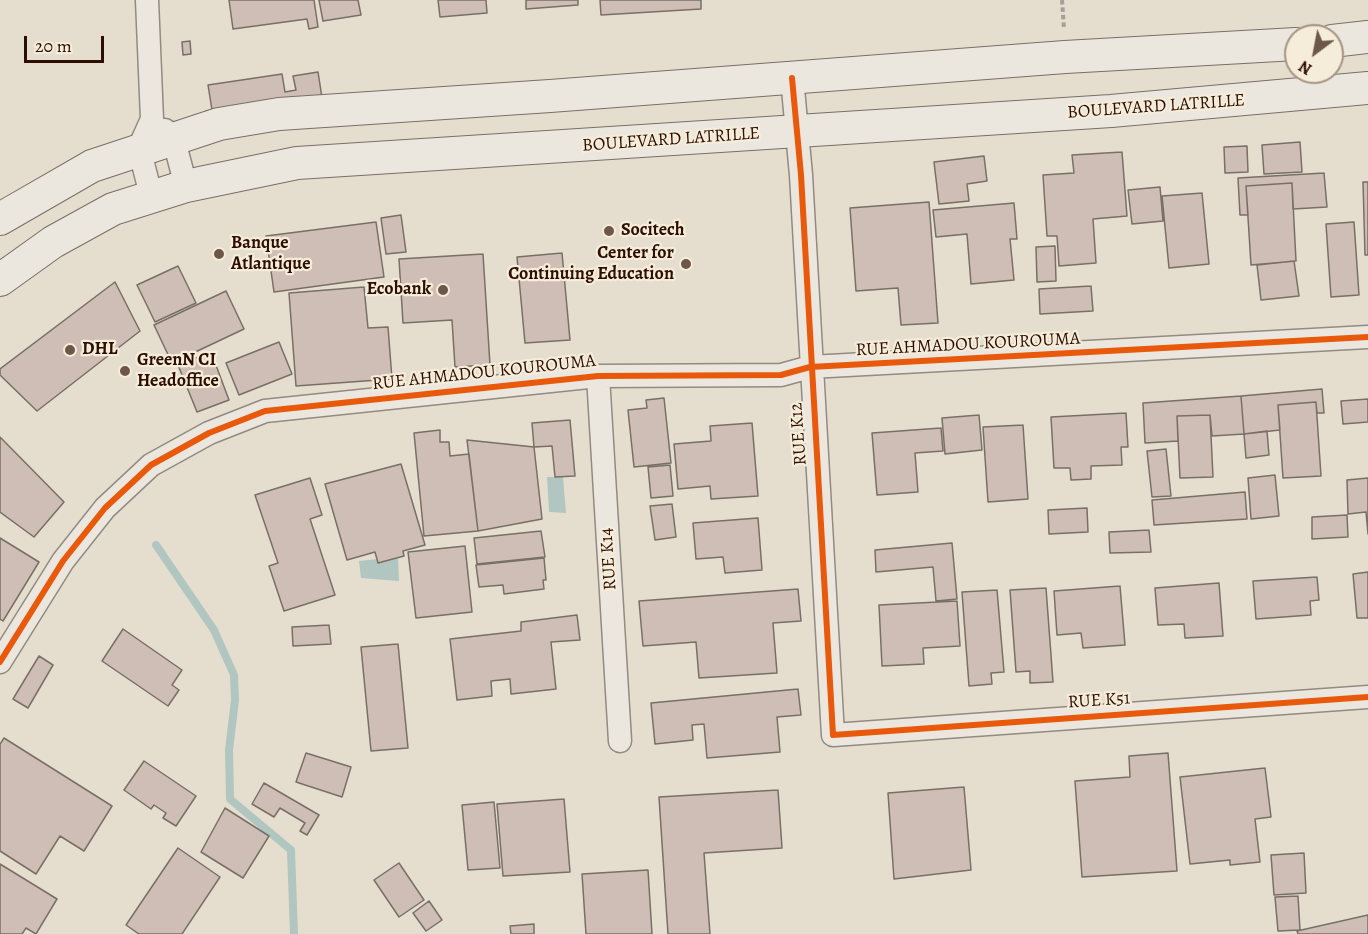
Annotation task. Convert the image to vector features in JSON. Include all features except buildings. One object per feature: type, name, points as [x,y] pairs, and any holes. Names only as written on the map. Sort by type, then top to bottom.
[{"type":"main road","points":[[1344,40],[1368,37]]},
{"type":"main road","points":[[0,219],[92,166],[139,148],[163,128],[219,124],[279,114],[1284,45]]},
{"type":"main road","name":"BOULEVARD LATRILLE","points":[[0,280],[53,242],[113,209],[151,195],[186,186],[297,163],[1111,111],[1368,88]]},
{"type":"street","points":[[147,0],[163,128],[186,186]]},
{"type":"street","name":"RUE K12","points":[[792,78],[798,132],[833,735]]},
{"type":"street","points":[[139,148],[151,195]]},
{"type":"street","name":"RUE AHMADOU KOUROUMA","points":[[0,662],[63,561],[105,508],[151,465],[209,433],[265,411],[598,376],[781,375],[810,368],[1368,337]]},
{"type":"street","name":"RUE K14","points":[[598,376],[620,741]]},
{"type":"street","name":"RUE K51","points":[[833,735],[1368,697]]},
{"type":"water","points":[[547,477],[563,477],[566,513],[549,512]]},
{"type":"water","points":[[398,557],[399,581],[361,578],[359,561]]},
{"type":"waterway","points":[[156,545],[214,630],[234,675],[235,700],[229,750],[230,799],[291,850],[294,934]]},
{"type":"cycle path","points":[[792,78],[801,175],[833,735],[1368,697]]},
{"type":"cycle path","points":[[0,662],[63,561],[105,508],[151,465],[209,433],[265,411],[598,376],[781,375],[810,367],[1368,337]]},
{"type":"place","name":"Socitech","points":[[609,231]]},
{"type":"place","name":"Banque Atlantique","points":[[219,254]]},
{"type":"place","name":"Center for Continuing Education","points":[[686,264]]},
{"type":"place","name":"Ecobank","points":[[443,290]]},
{"type":"place","name":"DHL","points":[[70,350]]},
{"type":"place","name":"GreenN CI Headoffice","points":[[125,371]]}]
